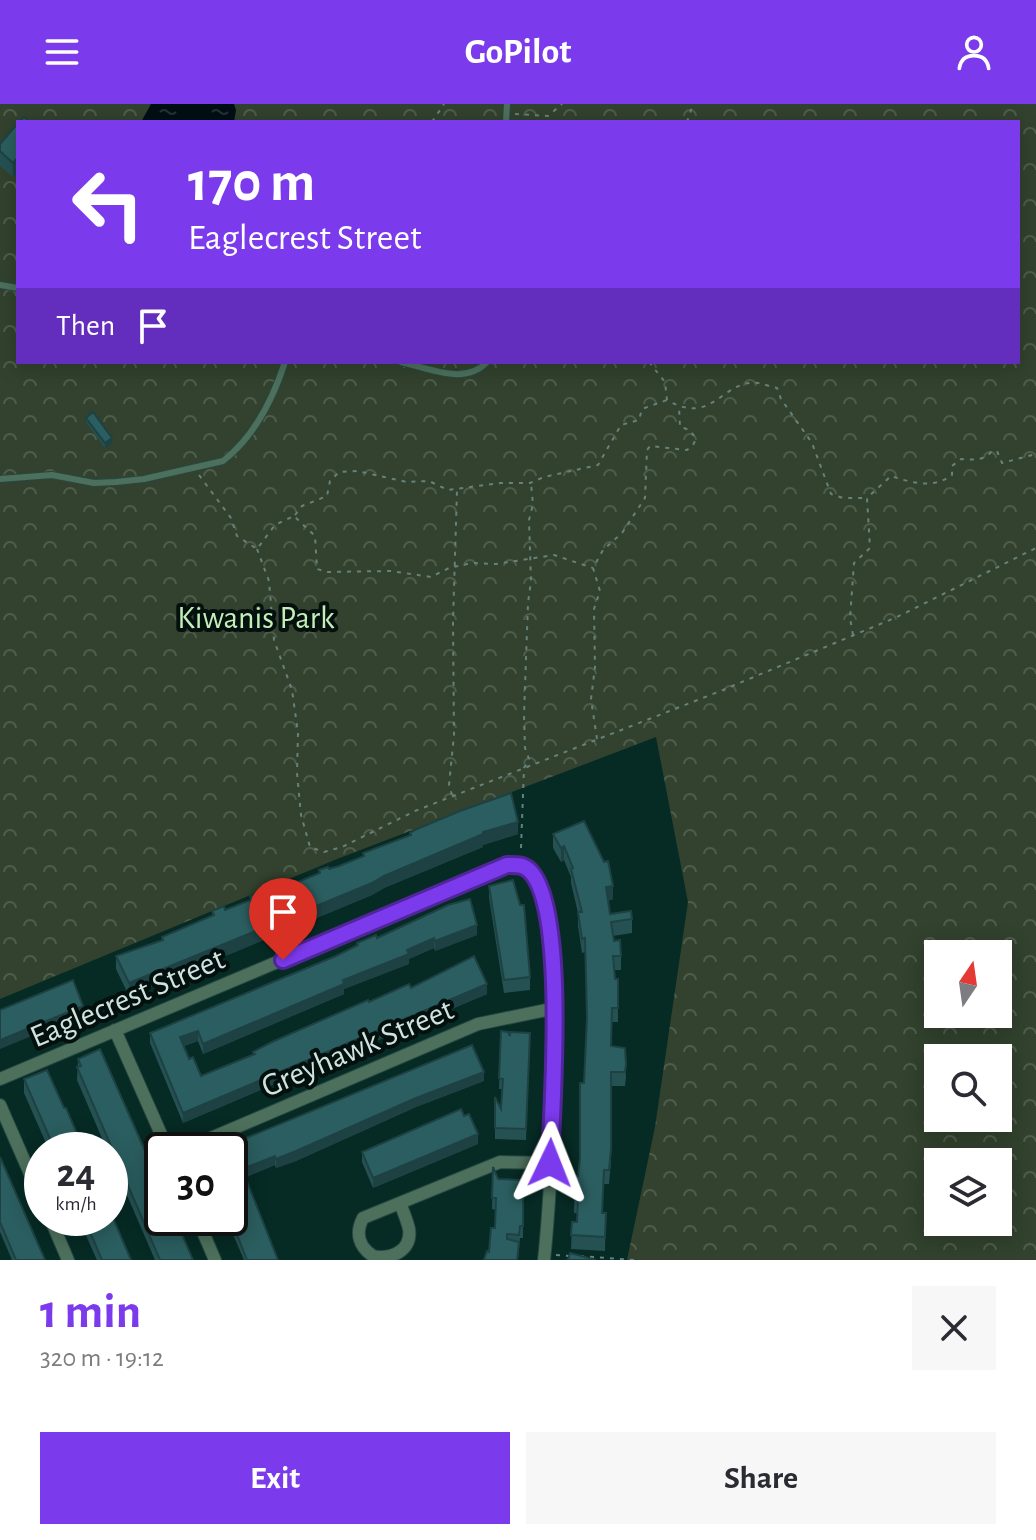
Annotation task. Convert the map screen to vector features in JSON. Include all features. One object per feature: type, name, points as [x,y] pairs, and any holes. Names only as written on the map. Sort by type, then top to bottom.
[{"type":"street","name":"Eaglecrest Street","points":[[0,1079],[507,865],[521,864],[539,883],[545,905],[556,1008],[544,1257]]},
{"type":"street","name":"Greyhawk Street","points":[[225,1132],[478,1024],[556,1008]]},
{"type":"street","points":[[115,1030],[160,1132]]},
{"type":"street","points":[[0,1105],[24,1160]]},
{"type":"street","points":[[400,1203],[409,1227],[408,1241],[394,1256],[373,1256],[359,1240],[359,1225],[363,1218],[500,1162],[550,1163]]},
{"type":"street","points":[[58,1236],[68,1260]]},
{"type":"street","points":[[205,1236],[215,1260]]},
{"type":"lane","points":[[506,120],[507,104]]},
{"type":"lane","points":[[0,479],[52,475],[94,483],[116,482],[144,479],[223,461],[241,444],[267,405],[284,364]]},
{"type":"lane","points":[[411,364],[466,375],[485,364]]},
{"type":"path","points":[[507,112],[548,116],[562,104]]},
{"type":"path","points":[[651,364],[665,382],[667,400]]},
{"type":"path","points":[[667,400],[679,407],[704,408],[755,382],[777,388],[781,399],[812,443],[831,494],[843,498],[867,498],[891,476],[916,484],[944,482],[952,475],[952,466],[961,459],[987,457],[992,451],[997,451],[1002,463],[1036,454]]},
{"type":"path","points":[[257,549],[275,525],[294,516],[302,506],[327,496],[330,481],[339,472],[357,471],[407,482],[429,481],[448,490],[530,483],[598,465],[621,425],[639,420],[642,409],[667,400]]},
{"type":"path","points":[[597,739],[591,699],[595,667],[594,609],[600,591],[593,568],[603,550],[622,533],[645,498],[647,450],[650,446],[687,450],[693,445],[696,439],[690,430],[680,427],[679,407]]},
{"type":"path","points":[[195,468],[231,518],[237,536],[257,549],[269,581],[274,640],[292,690],[298,733],[297,773],[301,815],[310,847],[324,852],[342,847],[415,811],[718,692],[897,617],[1036,548]]},
{"type":"path","points":[[521,848],[524,768],[529,759],[525,748],[524,715],[531,560],[529,520],[533,504],[530,483]]},
{"type":"path","points":[[453,796],[449,785],[454,735],[457,488]]},
{"type":"path","points":[[854,635],[850,618],[854,563],[870,548],[867,498]]},
{"type":"path","points":[[294,516],[315,536],[317,569],[327,572],[391,571],[431,577],[472,563],[496,564],[554,555],[593,568]]},
{"type":"path","points":[[544,1257],[635,1260]]},
{"type":"green space","name":"Kiwanis Park","points":[[0,104],[1036,104],[1036,1260],[627,1260],[655,1127],[688,902],[656,737],[337,859],[0,999]]},
{"type":"water","points":[[151,104],[234,104],[236,110],[234,120],[142,120]]},
{"type":"building","points":[[16,125],[16,159],[13,163],[0,151],[0,144]]},
{"type":"building","points":[[93,412],[112,438],[105,443],[86,418]]},
{"type":"building","points":[[511,793],[518,822],[483,832],[372,883],[129,983],[116,956],[163,940],[162,937],[214,915],[212,911],[224,906],[225,910],[251,900],[250,896],[293,884],[320,873],[319,870],[339,866],[364,856],[363,853],[411,835],[417,829]]},
{"type":"building","points":[[584,821],[604,862],[608,861],[613,886],[606,887],[610,914],[631,911],[632,919],[611,922],[614,941],[620,940],[621,956],[613,956],[615,979],[618,979],[618,1008],[612,1008],[611,1046],[625,1048],[626,1064],[625,1072],[611,1072],[611,1149],[609,1170],[604,1170],[602,1213],[606,1213],[605,1237],[571,1235],[572,1222],[577,1222],[575,1176],[578,1176],[580,1159],[580,1083],[584,1083],[587,1018],[585,938],[582,939],[578,912],[582,912],[573,868],[564,846],[561,848],[553,834]]},
{"type":"building","points":[[513,880],[520,905],[524,905],[530,977],[504,980],[489,886]]},
{"type":"building","points":[[470,899],[477,925],[435,941],[434,938],[407,950],[409,954],[343,980],[344,984],[203,1044],[198,1031],[180,1037],[189,1059],[193,1057],[201,1076],[368,1000],[409,984],[411,988],[474,956],[487,984],[183,1113],[150,1033],[336,956],[376,935],[377,938],[448,905]]},
{"type":"building","points":[[73,980],[83,1006],[0,1040],[0,1010]]},
{"type":"building","points":[[501,1031],[508,1032],[510,1036],[510,1032],[530,1033],[526,1129],[495,1128],[495,1097],[501,1109],[503,1079],[499,1078]]},
{"type":"building","points":[[472,1045],[484,1072],[296,1151],[248,1167],[248,1137]]},
{"type":"building","points":[[100,1049],[144,1148],[144,1223],[128,1186],[128,1132],[105,1132],[77,1067],[81,1066],[78,1059]]},
{"type":"building","points":[[47,1070],[76,1132],[47,1132],[24,1079]]},
{"type":"building","points":[[461,1109],[464,1116],[469,1114],[478,1134],[373,1178],[362,1152]]},
{"type":"building","points":[[0,1157],[24,1212],[24,1236],[35,1236],[45,1260],[16,1260],[0,1222]]},
{"type":"building","points":[[493,1167],[498,1179],[523,1180],[523,1226],[520,1226],[519,1235],[507,1234],[507,1239],[519,1242],[517,1260],[484,1260],[489,1252],[491,1228],[495,1228]]},
{"type":"building","points":[[248,1184],[278,1260],[247,1260],[238,1236],[248,1236]]},
{"type":"building","points":[[92,1236],[121,1236],[131,1260],[102,1260]]},
{"type":"building","points":[[150,1236],[183,1236],[193,1260],[160,1260]]},
{"type":"building","points":[[570,1253],[596,1260],[568,1260]]},
{"type":"route","points":[[283,960],[507,865],[521,864],[529,869],[539,883],[545,905],[556,1008],[550,1163]]}]
